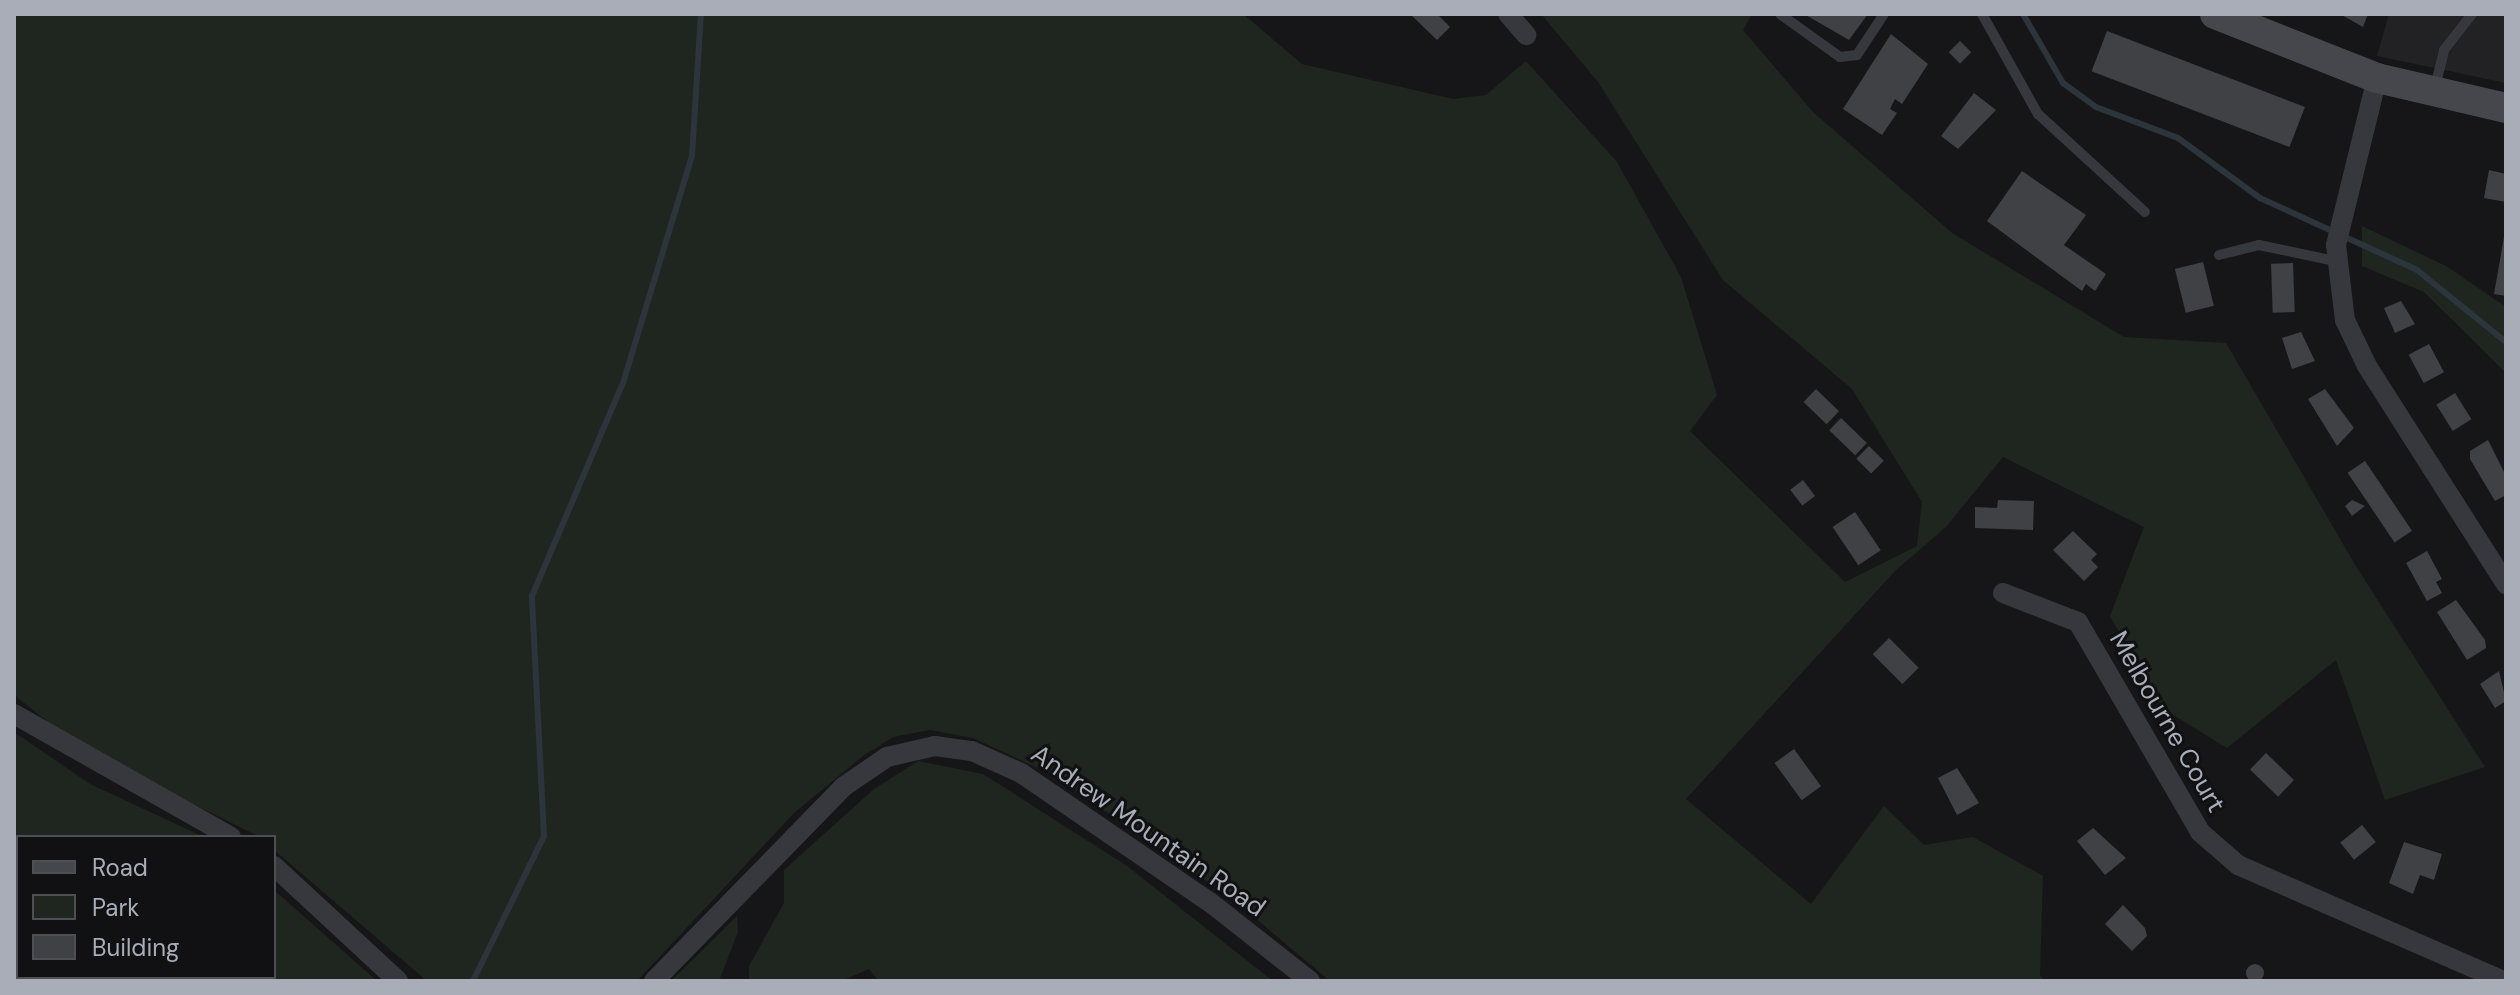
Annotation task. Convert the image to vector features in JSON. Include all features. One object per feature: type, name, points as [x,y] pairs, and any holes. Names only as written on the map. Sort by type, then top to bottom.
[{"type":"street","points":[[1508,14],[1526,35]]},
{"type":"street","points":[[2215,14],[2377,78],[2506,108]]},
{"type":"street","points":[[2377,78],[2341,204],[2335,253],[2345,320],[2367,366],[2506,584]]},
{"type":"street","name":"Melbourne Court","points":[[2003,593],[2078,622],[2200,832],[2238,865],[2504,981]]},
{"type":"street","points":[[14,714],[227,835]]},
{"type":"street","name":"Andrew Mountain Road","points":[[654,981],[843,787],[887,757],[935,746],[987,757],[1032,780],[1211,903],[1310,981]]},
{"type":"street","points":[[276,868],[398,981]]},
{"type":"lane","points":[[1780,14],[1840,57],[1857,55],[1884,14]]},
{"type":"lane","points":[[1982,14],[2038,114],[2145,212]]},
{"type":"lane","points":[[2434,92],[2444,50],[2472,14]]},
{"type":"lane","points":[[2219,255],[2259,245],[2335,253]]},
{"type":"shaded area","points":[[2389,14],[2506,14],[2506,83],[2377,56]]},
{"type":"green space","points":[[14,14],[1243,14],[1302,64],[1453,99],[1486,95],[1526,61],[1617,162],[1681,277],[1717,395],[1690,431],[1845,582],[1917,546],[1922,502],[1852,389],[1723,280],[1598,82],[1541,14],[1752,14],[1743,30],[1813,112],[1952,233],[2124,337],[2226,343],[2357,568],[2485,767],[2385,800],[2336,660],[2227,748],[2162,708],[2110,616],[2144,527],[2003,457],[1946,527],[1895,571],[1686,799],[1811,904],[1884,806],[1924,845],[1973,837],[2043,876],[2040,976],[2046,981],[1330,981],[1231,898],[1053,775],[973,738],[930,730],[893,737],[863,756],[794,813],[637,981],[427,981],[276,852],[276,835],[256,835],[175,795],[61,732],[14,695]]},
{"type":"green space","points":[[2362,226],[2446,266],[2506,307],[2506,373],[2424,292],[2362,266]]},
{"type":"green space","points":[[14,732],[90,784],[200,835],[16,835],[16,979],[276,979],[276,892],[377,981],[14,981]]},
{"type":"green space","points":[[918,761],[983,774],[1127,866],[1273,981],[879,981],[869,969],[841,981],[749,981],[749,966],[784,903],[784,870],[874,789]]},
{"type":"green space","points":[[737,916],[738,932],[719,981],[671,981]]},
{"type":"building","points":[[1410,14],[1437,14],[1450,27],[1437,40]]},
{"type":"building","points":[[1804,14],[1868,14],[1849,40]]},
{"type":"building","points":[[2340,14],[2368,14],[2363,27]]},
{"type":"building","points":[[2107,31],[2305,107],[2290,147],[2092,71]]},
{"type":"building","points":[[1891,34],[1928,64],[1902,104],[1895,99],[1890,109],[1897,113],[1882,135],[1843,109]]},
{"type":"building","points":[[1960,41],[1971,52],[1960,64],[1949,52]]},
{"type":"building","points":[[1974,93],[1996,110],[1958,149],[1941,136]]},
{"type":"building","points":[[2489,170],[2506,174],[2506,202],[2484,198]]},
{"type":"building","points":[[2022,171],[2086,215],[2064,245],[2106,274],[2095,291],[2086,284],[2082,291],[1987,221]]},
{"type":"building","points":[[2506,237],[2506,296],[2494,294]]},
{"type":"building","points":[[2203,262],[2214,306],[2186,313],[2175,269]]},
{"type":"building","points":[[2293,263],[2295,312],[2273,313],[2271,264]]},
{"type":"building","points":[[2401,301],[2415,324],[2395,333],[2384,308]]},
{"type":"building","points":[[2301,332],[2315,361],[2292,369],[2282,338]]},
{"type":"building","points":[[2429,344],[2444,372],[2424,383],[2409,355]]},
{"type":"building","points":[[1816,389],[1839,411],[1827,424],[1803,402]]},
{"type":"building","points":[[2325,389],[2354,428],[2337,446],[2308,399]]},
{"type":"building","points":[[2455,393],[2471,419],[2453,431],[2436,405]]},
{"type":"building","points":[[1841,418],[1867,443],[1855,455],[1829,430]]},
{"type":"building","points":[[2488,440],[2506,476],[2506,495],[2495,501],[2470,459],[2470,451]]},
{"type":"building","points":[[1869,446],[1884,461],[1871,474],[1856,459]]},
{"type":"building","points":[[2365,461],[2412,531],[2395,542],[2348,473]]},
{"type":"building","points":[[1803,480],[1815,496],[1802,506],[1790,490]]},
{"type":"building","points":[[1998,500],[2034,501],[2033,530],[1975,528],[1975,507],[1997,508]]},
{"type":"building","points":[[2352,500],[2365,506],[2352,516],[2345,506]]},
{"type":"building","points":[[1855,512],[1881,550],[1858,565],[1833,527]]},
{"type":"building","points":[[2073,531],[2097,554],[2091,560],[2098,567],[2084,581],[2053,550]]},
{"type":"building","points":[[2427,551],[2442,579],[2436,582],[2442,593],[2427,601],[2406,563]]},
{"type":"building","points":[[2456,600],[2485,640],[2486,648],[2467,660],[2437,612]]},
{"type":"building","points":[[1889,638],[1919,668],[1902,684],[1873,654]]},
{"type":"building","points":[[2499,671],[2506,701],[2495,708],[2480,684]]},
{"type":"building","points":[[1794,749],[1821,786],[1802,800],[1775,763]]},
{"type":"building","points":[[2266,753],[2294,780],[2278,797],[2250,770]]},
{"type":"building","points":[[1957,768],[1979,803],[1957,815],[1938,778]]},
{"type":"building","points":[[2362,825],[2376,842],[2354,860],[2340,843]]},
{"type":"building","points":[[2093,828],[2126,858],[2105,875],[2077,841]]},
{"type":"building","points":[[2404,842],[2442,854],[2434,880],[2420,875],[2413,894],[2389,883]]},
{"type":"building","points":[[2123,905],[2145,928],[2147,936],[2132,951],[2105,924]]},
{"type":"building","points":[[2255,964],[2264,973],[2255,982],[2246,973]]},
{"type":"waterway","points":[[473,981],[544,836],[532,596],[623,383],[692,156],[701,14]]},
{"type":"waterway","points":[[2023,14],[2063,83],[2096,107],[2178,138],[2260,198],[2417,270],[2506,342]]}]
